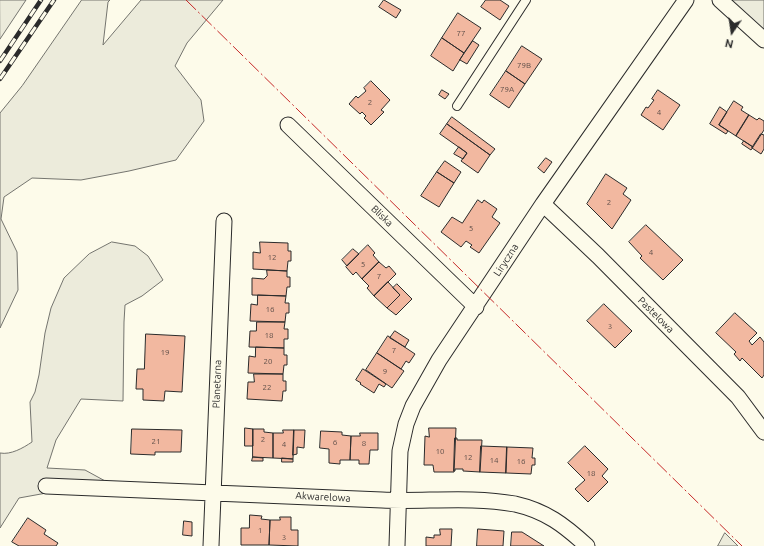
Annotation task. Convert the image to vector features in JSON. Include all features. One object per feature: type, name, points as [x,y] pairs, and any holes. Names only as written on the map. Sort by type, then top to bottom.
[{"type":"street","name":"Liryczna","points":[[397,546],[400,450],[406,424],[413,406],[439,360],[543,204],[686,0]]},
{"type":"street","points":[[720,0],[764,40]]},
{"type":"street","name":"Bliska","points":[[288,125],[476,306]]},
{"type":"street","name":"Pastelowa","points":[[543,204],[598,256],[738,397],[764,432]]},
{"type":"street","name":"Planetarna","points":[[211,546],[224,221]]},
{"type":"street","name":"Akwarelowa","points":[[46,486],[398,501],[492,501],[515,504],[546,514],[568,528],[587,546]]},
{"type":"lane","points":[[457,106],[526,0]]},
{"type":"shaded area","points":[[0,0],[26,0],[0,39]]},
{"type":"shaded area","points":[[82,0],[110,0],[108,2],[103,45],[141,0],[223,0],[187,43],[175,66],[201,100],[204,121],[176,160],[81,180],[32,178],[4,197],[1,219],[17,252],[18,290],[0,328],[0,113],[22,86]]},
{"type":"shaded area","points":[[729,0],[764,0],[764,33]]},
{"type":"shaded area","points":[[112,242],[135,246],[148,256],[163,280],[142,296],[125,305],[123,401],[81,399],[56,440],[47,468],[85,470],[107,482],[19,498],[0,528],[0,453],[13,452],[32,442],[30,402],[35,392],[39,375],[45,333],[51,308],[64,278],[89,254]]},
{"type":"shaded area","points":[[725,533],[738,546],[718,546]]},
{"type":"building","points":[[384,0],[401,10],[396,18],[379,7]]},
{"type":"building","points":[[486,0],[500,0],[509,6],[500,20],[481,7]]},
{"type":"building","points":[[458,13],[481,28],[464,53],[442,38]]},
{"type":"building","points":[[442,38],[464,53],[453,71],[431,56]]},
{"type":"building","points":[[473,41],[479,45],[467,64],[460,60]]},
{"type":"building","points":[[522,46],[542,59],[525,84],[506,71]]},
{"type":"building","points":[[506,71],[525,84],[509,108],[490,95]]},
{"type":"building","points":[[371,81],[390,100],[381,110],[384,112],[371,125],[364,118],[366,116],[362,112],[360,114],[349,104],[356,96],[358,98],[366,91],[364,88]]},
{"type":"building","points":[[442,90],[449,94],[445,99],[439,95]]},
{"type":"building","points":[[658,90],[680,105],[663,130],[641,115],[646,107],[648,108],[654,100],[652,99]]},
{"type":"building","points":[[734,101],[743,107],[741,110],[749,115],[736,136],[719,125]]},
{"type":"building","points":[[720,107],[727,112],[719,125],[728,131],[726,134],[710,124]]},
{"type":"building","points":[[749,115],[757,120],[759,118],[764,121],[764,130],[753,147],[736,136]]},
{"type":"building","points":[[452,117],[495,149],[490,155],[447,124]]},
{"type":"building","points":[[447,124],[490,155],[478,173],[461,161],[467,153],[440,134]]},
{"type":"building","points":[[761,134],[764,135],[764,149],[761,154],[752,148]]},
{"type":"building","points":[[744,141],[753,147],[751,150],[742,144]]},
{"type":"building","points":[[459,147],[467,153],[463,159],[454,154]]},
{"type":"building","points":[[546,158],[552,162],[544,173],[538,168]]},
{"type":"building","points":[[445,161],[461,172],[454,183],[437,172]]},
{"type":"building","points":[[437,172],[454,183],[439,207],[421,196]]},
{"type":"building","points":[[606,174],[627,188],[623,194],[631,200],[612,229],[587,204]]},
{"type":"building","points":[[478,200],[482,203],[484,200],[497,209],[492,217],[500,223],[479,253],[470,247],[472,245],[466,241],[461,247],[441,232],[452,217],[462,223]]},
{"type":"building","points":[[646,225],[683,260],[663,280],[640,258],[642,256],[629,242]]},
{"type":"building","points":[[260,242],[288,243],[288,251],[291,251],[291,261],[288,261],[287,271],[253,269],[253,252],[260,253]]},
{"type":"building","points":[[368,245],[375,253],[373,255],[379,262],[362,279],[356,272],[353,275],[346,267]]},
{"type":"building","points":[[353,249],[359,254],[347,266],[342,260]]},
{"type":"building","points":[[379,262],[386,268],[389,266],[396,274],[374,296],[367,288],[369,286],[362,279]]},
{"type":"building","points":[[267,270],[287,271],[287,277],[290,277],[290,287],[287,287],[286,296],[252,295],[252,278],[264,279],[267,276]]},
{"type":"building","points":[[388,282],[400,295],[387,308],[374,296]]},
{"type":"building","points":[[397,284],[412,299],[396,315],[387,308],[400,295],[393,288]]},
{"type":"building","points":[[258,295],[286,296],[285,303],[289,303],[289,313],[286,313],[285,322],[250,321],[251,304],[257,305]]},
{"type":"building","points":[[604,304],[632,331],[615,348],[587,321]]},
{"type":"building","points":[[735,313],[757,333],[749,341],[752,345],[760,337],[764,342],[764,375],[762,378],[742,358],[740,361],[734,354],[736,352],[716,333]]},
{"type":"building","points":[[257,322],[285,322],[284,329],[288,329],[288,339],[284,339],[284,348],[249,347],[250,331],[256,331]]},
{"type":"building","points":[[395,331],[409,340],[405,347],[390,338]]},
{"type":"building","points":[[146,334],[185,336],[182,392],[165,391],[164,401],[143,400],[143,389],[136,389],[137,369],[144,369]]},
{"type":"building","points":[[388,336],[415,354],[409,363],[406,361],[401,369],[377,353]]},
{"type":"building","points":[[256,347],[284,348],[284,355],[287,355],[287,365],[284,365],[283,374],[248,373],[249,356],[255,357]]},
{"type":"building","points":[[377,353],[404,371],[392,388],[366,370]]},
{"type":"building","points":[[363,369],[386,384],[384,387],[379,384],[374,393],[360,384],[361,383],[356,380]]},
{"type":"building","points":[[254,374],[283,374],[283,381],[286,381],[286,391],[283,391],[282,401],[247,399],[248,382],[254,382]]},
{"type":"building","points":[[245,428],[253,429],[253,446],[245,446]]},
{"type":"building","points":[[429,428],[456,428],[454,472],[434,472],[433,465],[424,465],[425,436],[429,437]]},
{"type":"building","points":[[132,429],[182,430],[181,452],[155,452],[155,455],[131,454]]},
{"type":"building","points":[[253,429],[264,429],[264,432],[273,433],[273,458],[253,457]]},
{"type":"building","points":[[283,430],[294,430],[293,459],[273,458],[273,433],[283,433]]},
{"type":"building","points":[[294,430],[305,430],[304,448],[297,447],[297,454],[293,455]]},
{"type":"building","points":[[321,431],[342,432],[342,435],[351,436],[350,460],[340,460],[340,464],[329,463],[329,449],[320,448]]},
{"type":"building","points":[[360,433],[378,433],[378,450],[370,450],[369,464],[359,464],[359,460],[350,460],[351,436],[360,436]]},
{"type":"building","points":[[455,438],[457,438],[457,440],[482,440],[480,472],[463,471],[463,469],[455,469],[454,471]]},
{"type":"building","points":[[481,446],[507,447],[506,473],[480,472]]},
{"type":"building","points":[[585,446],[608,469],[602,476],[608,482],[588,502],[575,489],[585,480],[568,463]]},
{"type":"building","points":[[507,447],[533,448],[532,458],[535,458],[535,465],[532,465],[531,474],[506,473]]},
{"type":"building","points":[[253,457],[263,458],[263,461],[252,461]]},
{"type":"building","points":[[282,458],[293,459],[293,462],[282,462]]},
{"type":"building","points":[[250,515],[262,516],[261,519],[270,520],[269,545],[241,545],[241,528],[249,528]]},
{"type":"building","points":[[280,517],[291,517],[291,530],[298,530],[298,546],[269,545],[270,520],[280,520]]},
{"type":"building","points":[[28,518],[46,530],[44,534],[58,543],[56,546],[19,546],[12,542]]},
{"type":"building","points":[[184,521],[192,522],[192,536],[183,535]]},
{"type":"building","points":[[440,529],[452,529],[451,546],[426,546],[426,537],[434,538],[434,535],[440,535]]},
{"type":"building","points":[[478,529],[504,531],[503,546],[477,546]]},
{"type":"building","points":[[512,532],[522,532],[544,546],[511,546]]},
{"type":"railway","points":[[0,61],[41,0]]},
{"type":"railway","points":[[0,79],[54,0]]},
{"type":"power","points":[[186,0],[742,546]]}]
